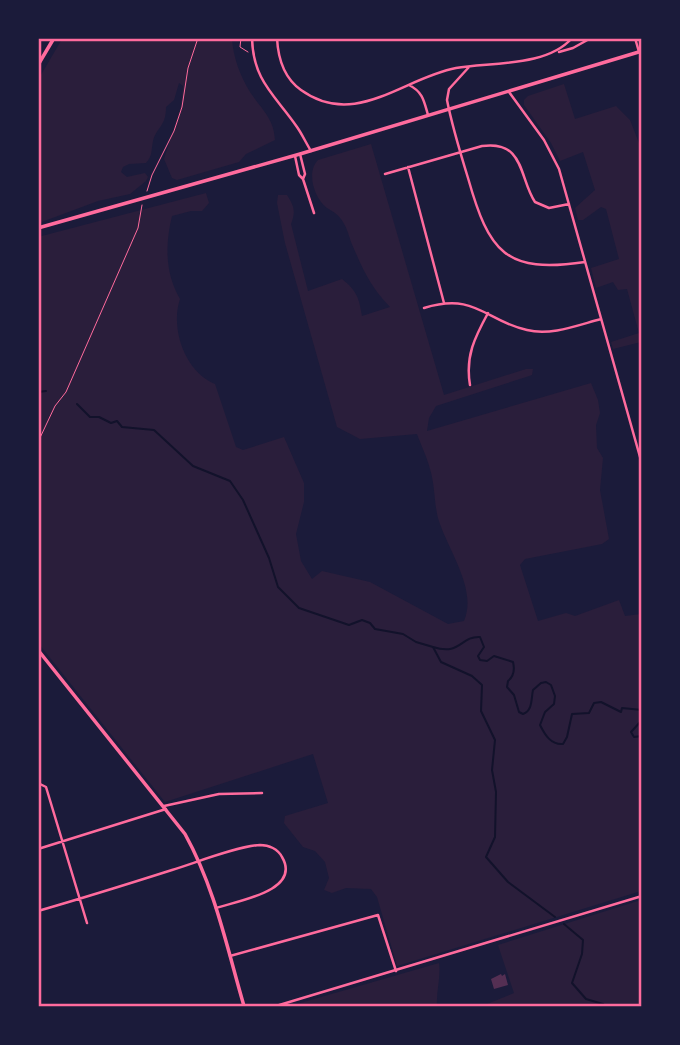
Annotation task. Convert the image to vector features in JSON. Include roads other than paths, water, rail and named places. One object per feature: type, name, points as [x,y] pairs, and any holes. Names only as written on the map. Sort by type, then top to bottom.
[{"type":"main road","points":[[38,65],[54,38]]},
{"type":"main road","points":[[38,228],[311,151],[640,51]]},
{"type":"main road","points":[[38,650],[185,834],[200,861],[244,1006]]},
{"type":"street","points":[[252,38],[257,69],[265,86],[297,126],[311,151]]},
{"type":"street","points":[[277,38],[278,52],[284,69],[298,87],[314,99],[334,104],[379,98],[430,75],[573,48],[591,38]]},
{"type":"street","points":[[555,52],[572,38]]},
{"type":"street","points":[[635,38],[640,51]]},
{"type":"street","points":[[470,66],[449,89],[447,96],[460,152],[482,225],[501,249],[519,260],[537,266],[554,267],[585,262]]},
{"type":"street","points":[[409,85],[419,89],[423,95],[428,115]]},
{"type":"street","points":[[509,92],[552,152],[642,464]]},
{"type":"street","points":[[385,174],[487,146],[502,148],[520,164],[535,202],[549,208],[569,204]]},
{"type":"street","points":[[297,155],[306,175],[303,179],[314,213]]},
{"type":"street","points":[[408,167],[444,303]]},
{"type":"street","points":[[424,308],[444,303],[468,305],[518,328],[537,332],[553,331],[601,319]]},
{"type":"street","points":[[470,384],[470,350],[488,313]]},
{"type":"street","points":[[40,783],[46,787],[87,923]]},
{"type":"street","points":[[38,849],[165,807],[219,794],[262,793]]},
{"type":"street","points":[[38,911],[200,861],[262,845],[275,849],[284,862],[285,873],[277,887],[216,908]]},
{"type":"street","points":[[276,1006],[642,896]]},
{"type":"street","points":[[230,956],[377,915],[396,971]]},
{"type":"waterway","points":[[38,392],[46,391]]},
{"type":"waterway","points":[[77,404],[90,417],[99,417],[111,423],[117,421],[122,427],[154,430],[193,466],[230,481],[243,500],[269,558],[278,587],[299,608],[349,625],[362,620],[375,629],[403,634],[416,642],[433,647],[441,662],[472,676],[482,685],[481,711],[495,740],[492,770],[496,792],[495,837],[486,857],[508,882],[555,917]]},
{"type":"waterway","points":[[433,647],[455,648],[468,639],[480,637],[484,647],[478,656],[480,660],[487,661],[494,656],[513,662],[513,673],[507,687],[514,695],[519,712],[523,714],[530,707],[533,690],[541,683],[551,685],[555,696],[554,704],[545,712],[540,725],[546,736],[555,743],[563,744],[572,714],[589,713],[594,703],[601,702],[621,712],[622,708],[642,710]]},
{"type":"waterway","points":[[642,720],[631,732],[634,737],[642,736]]},
{"type":"waterway","points":[[564,924],[583,940],[582,954],[572,983],[586,999],[605,1006]]}]
